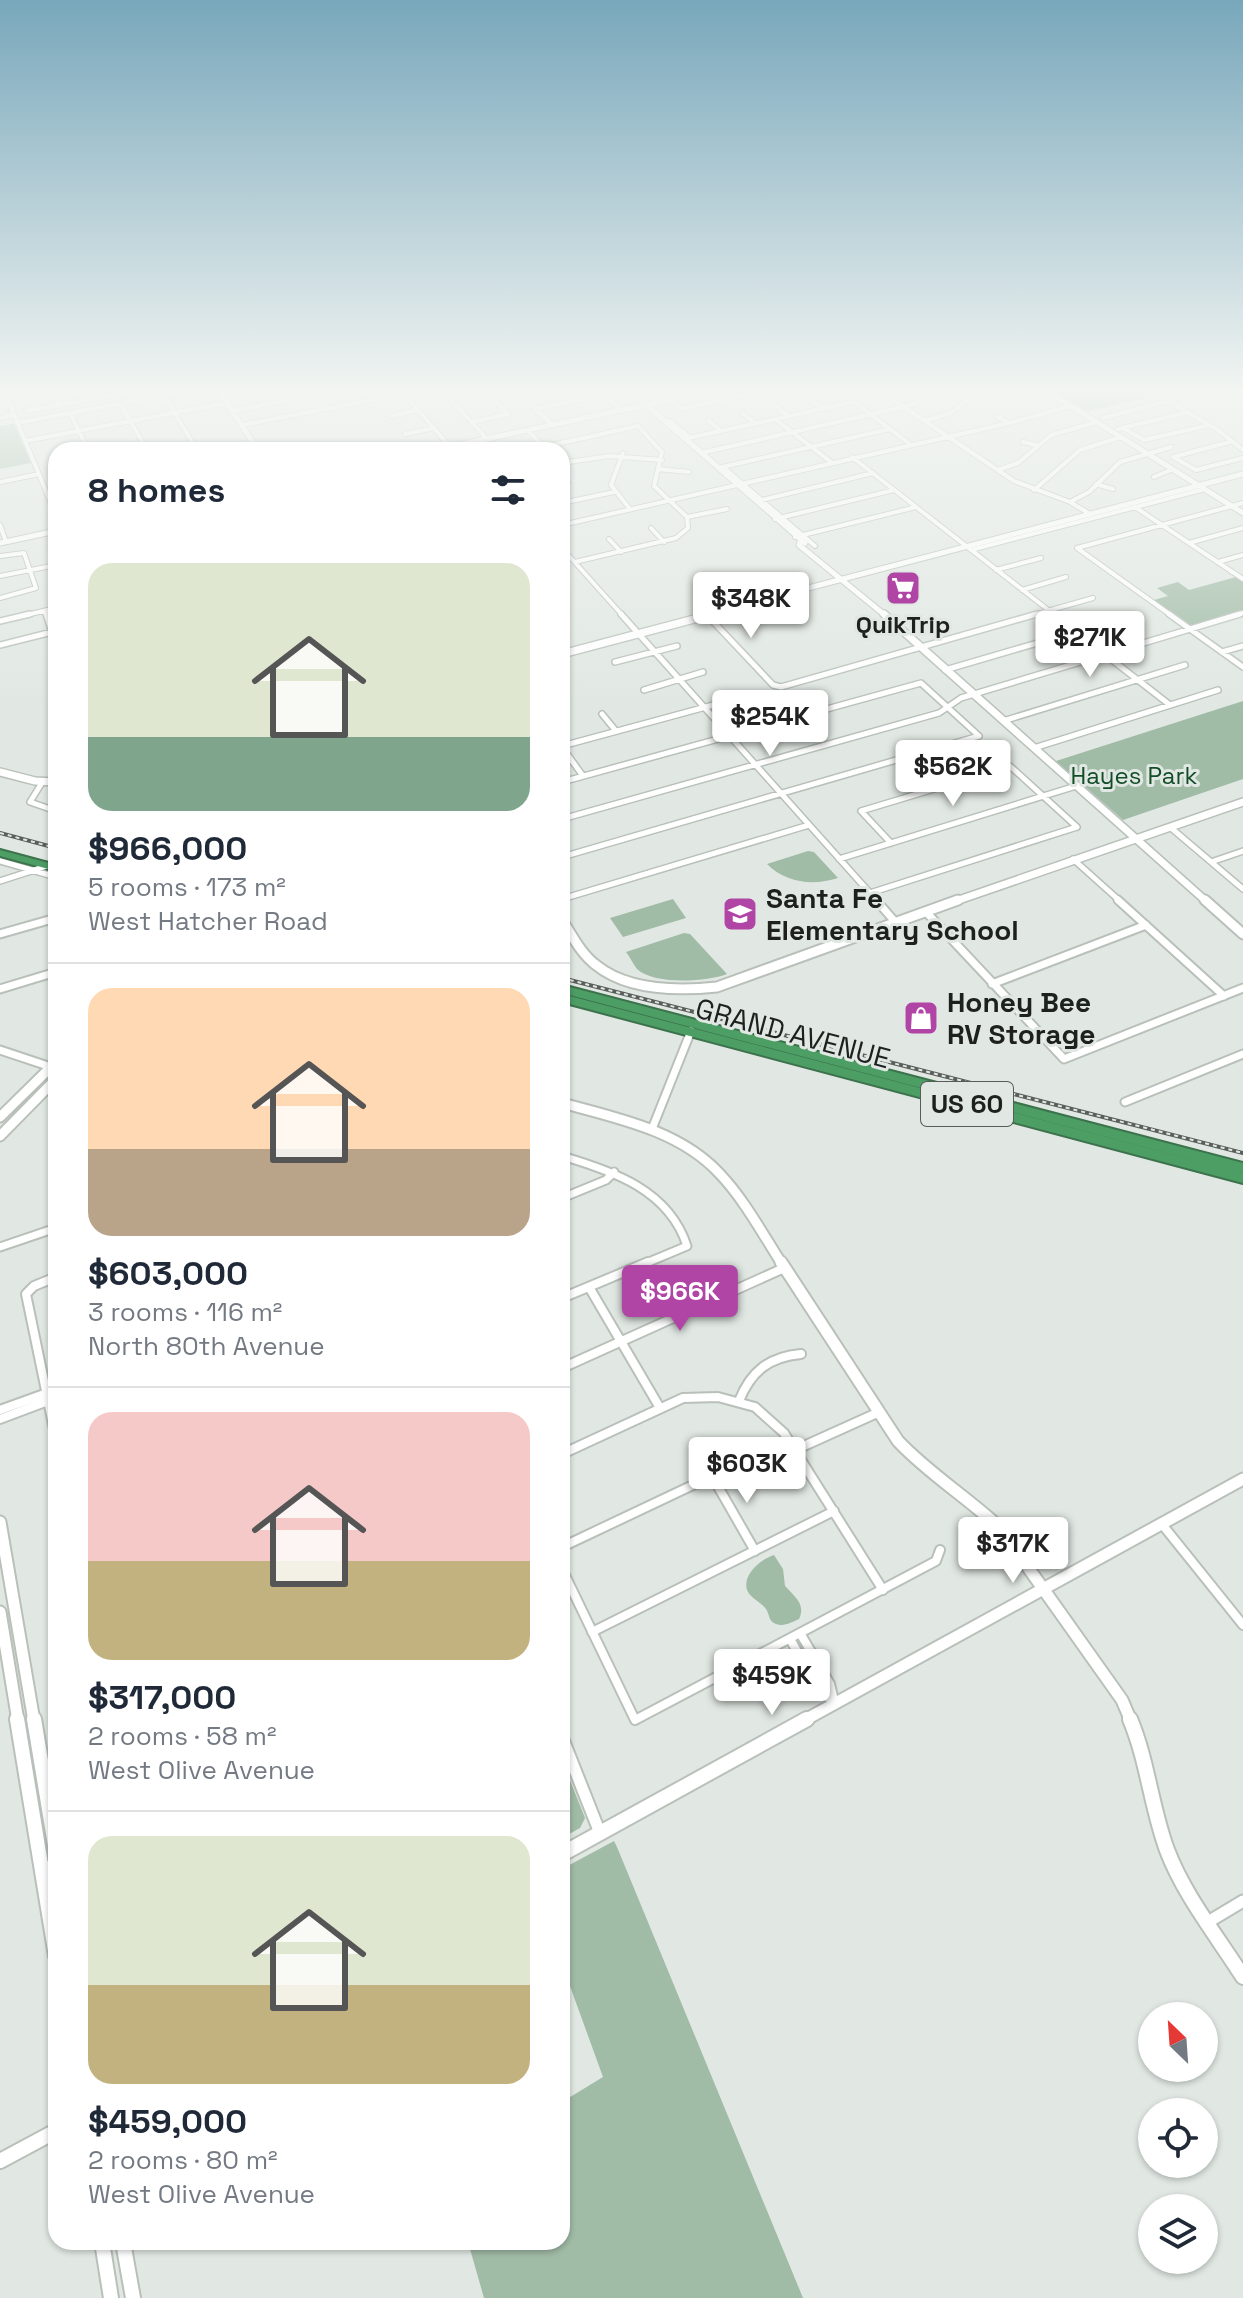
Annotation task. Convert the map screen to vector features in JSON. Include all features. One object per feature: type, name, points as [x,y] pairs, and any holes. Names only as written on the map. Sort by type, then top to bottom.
[{"type":"highway","points":[[0,845],[48,867]]},
{"type":"highway","points":[[0,853],[48,868]]},
{"type":"highway","name":"GRAND AVENUE","points":[[570,991],[1243,1178]]},
{"type":"highway","name":"GRAND AVENUE","points":[[570,1000],[1064,1126],[1243,1168]]},
{"type":"main road","points":[[752,495],[1243,934]]},
{"type":"main road","points":[[570,652],[1090,514],[1173,495]]},
{"type":"main road","points":[[1211,495],[1243,513]]},
{"type":"main road","points":[[3,542],[48,533]]},
{"type":"main road","points":[[799,540],[814,548],[843,579]]},
{"type":"main road","points":[[0,772],[48,781]]},
{"type":"main road","points":[[570,932],[594,964],[609,973],[662,988],[699,989],[731,983],[1073,859],[1243,802]]},
{"type":"main road","points":[[0,1117],[48,1072]]},
{"type":"main road","points":[[0,1136],[48,1087]]},
{"type":"main road","points":[[570,1105],[652,1129],[698,1152],[733,1189],[877,1413],[919,1463],[978,1507],[1000,1528],[1110,1680],[1131,1716],[1143,1750],[1167,1849],[1243,1977]]},
{"type":"main road","points":[[570,1850],[1243,1479]]},
{"type":"main road","points":[[0,1522],[48,1805]]},
{"type":"main road","points":[[0,1612],[48,1905]]},
{"type":"main road","points":[[42,1866],[48,1860]]},
{"type":"main road","points":[[42,1866],[48,1866]]},
{"type":"main road","points":[[0,2161],[48,2135]]},
{"type":"main road","points":[[103,2250],[111,2298]]},
{"type":"main road","points":[[124,2250],[133,2298]]},
{"type":"street","points":[[570,501],[598,495]]},
{"type":"street","points":[[617,495],[630,509]]},
{"type":"street","points":[[575,562],[664,542],[685,533],[689,525],[687,517],[663,495]]},
{"type":"street","points":[[570,523],[689,495]]},
{"type":"street","points":[[758,501],[782,495]]},
{"type":"street","points":[[778,518],[872,495]]},
{"type":"street","points":[[901,495],[1170,705]]},
{"type":"street","points":[[1051,495],[1090,514]]},
{"type":"street","points":[[1070,502],[1080,495]]},
{"type":"street","points":[[1049,503],[1057,497]]},
{"type":"street","points":[[1243,503],[1077,548],[1243,667]]},
{"type":"street","points":[[969,548],[1132,505],[1243,579]]},
{"type":"street","points":[[799,540],[916,507]]},
{"type":"street","points":[[687,517],[727,509]]},
{"type":"street","points":[[0,527],[3,542]]},
{"type":"street","points":[[651,528],[664,542]]},
{"type":"street","points":[[1189,543],[1243,528]]},
{"type":"street","points":[[609,539],[621,552]]},
{"type":"street","points":[[0,556],[21,552],[36,590],[0,598]]},
{"type":"street","points":[[1218,562],[1243,555]]},
{"type":"street","points":[[570,557],[897,924]]},
{"type":"street","points":[[996,570],[1041,558]]},
{"type":"street","points":[[0,576],[48,567]]},
{"type":"street","points":[[1022,590],[1066,577]]},
{"type":"street","points":[[707,615],[776,688],[886,660],[920,647],[1093,598]]},
{"type":"street","points":[[0,621],[48,610]]},
{"type":"street","points":[[45,611],[48,620]]},
{"type":"street","points":[[570,817],[939,713],[955,700],[973,694],[1243,613]]},
{"type":"street","points":[[945,670],[1123,618]]},
{"type":"street","points":[[0,645],[48,633]]},
{"type":"street","points":[[615,662],[677,646]]},
{"type":"street","points":[[1222,652],[1243,646]]},
{"type":"street","points":[[1003,721],[1185,665]]},
{"type":"street","points":[[644,690],[703,672]]},
{"type":"street","points":[[570,780],[921,683],[979,736],[570,855]]},
{"type":"street","points":[[1034,748],[1218,690]]},
{"type":"street","points":[[570,744],[728,701]]},
{"type":"street","points":[[602,714],[616,731]]},
{"type":"street","points":[[570,757],[583,776]]},
{"type":"street","points":[[870,893],[1077,827],[1010,766],[861,811],[891,843]]},
{"type":"street","points":[[43,781],[30,802],[48,808]]},
{"type":"street","points":[[839,859],[1076,786]]},
{"type":"street","points":[[570,897],[809,825]]},
{"type":"street","points":[[1170,827],[1243,889]]},
{"type":"street","points":[[1211,862],[1243,851]]},
{"type":"street","points":[[1073,859],[1224,996]]},
{"type":"street","points":[[0,861],[38,871]]},
{"type":"street","points":[[0,881],[48,870]]},
{"type":"street","points":[[927,913],[1064,1059],[1243,988]]},
{"type":"street","points":[[0,934],[48,920]]},
{"type":"street","points":[[992,984],[1146,925]]},
{"type":"street","points":[[0,989],[48,974]]},
{"type":"street","points":[[652,1129],[691,1031]]},
{"type":"street","points":[[0,1050],[48,1064]]},
{"type":"street","points":[[1125,1102],[1243,1054]]},
{"type":"street","points":[[570,1158],[614,1172],[654,1194],[674,1220],[687,1246],[570,1295]]},
{"type":"street","points":[[570,1195],[606,1180],[614,1172]]},
{"type":"street","points":[[0,1247],[48,1231]]},
{"type":"street","points":[[570,1364],[784,1268]]},
{"type":"street","points":[[48,1281],[26,1294],[48,1397]]},
{"type":"street","points":[[589,1287],[660,1408]]},
{"type":"street","points":[[739,1401],[746,1382],[757,1368],[773,1359],[801,1354]]},
{"type":"street","points":[[0,1410],[48,1397]]},
{"type":"street","points":[[0,1419],[48,1397]]},
{"type":"street","points":[[570,1450],[660,1408],[694,1397],[739,1401],[768,1416],[795,1450],[883,1590]]},
{"type":"street","points":[[795,1450],[877,1413]]},
{"type":"street","points":[[570,1543],[712,1476],[755,1551]]},
{"type":"street","points":[[592,1632],[834,1511]]},
{"type":"street","points":[[1161,1523],[1243,1625]]},
{"type":"street","points":[[570,1586],[635,1720],[936,1561],[940,1550]]},
{"type":"street","points":[[800,1633],[830,1684],[835,1704]]},
{"type":"street","points":[[790,1639],[818,1688],[835,1704]]},
{"type":"street","points":[[570,1757],[600,1833]]},
{"type":"street","points":[[1208,1922],[1243,1901]]},
{"type":"green space","points":[[1236,577],[1243,582],[1243,610],[1191,626],[1154,600],[1168,596],[1157,588],[1178,582],[1189,590]]},
{"type":"green space","name":"Hayes Park","points":[[1243,701],[1243,779],[1123,820],[1056,761]]},
{"type":"green space","points":[[808,851],[814,852],[838,878],[819,882],[800,881],[783,875],[767,864]]},
{"type":"green space","points":[[673,899],[686,918],[623,937],[610,918]]},
{"type":"green space","points":[[684,933],[690,934],[727,974],[694,980],[655,978],[637,969],[626,952]]},
{"type":"green space","points":[[774,1555],[783,1569],[785,1586],[801,1609],[799,1619],[785,1625],[772,1621],[746,1586],[753,1569]]},
{"type":"green space","points":[[570,1780],[585,1818],[580,1828],[570,1834]]},
{"type":"green space","points":[[614,1841],[803,2298],[484,2298],[470,2250],[570,2250],[570,2097],[603,2077],[570,1986],[570,1865]]},
{"type":"railway","points":[[0,833],[48,846]]},
{"type":"railway","points":[[570,980],[1243,1153]]},
{"type":"place","name":"QuikTrip","points":[[903,588]]},
{"type":"place","name":"Santa Fe Elementary School","points":[[740,914]]},
{"type":"place","name":"Honey Bee RV Storage","points":[[921,1018]]}]
